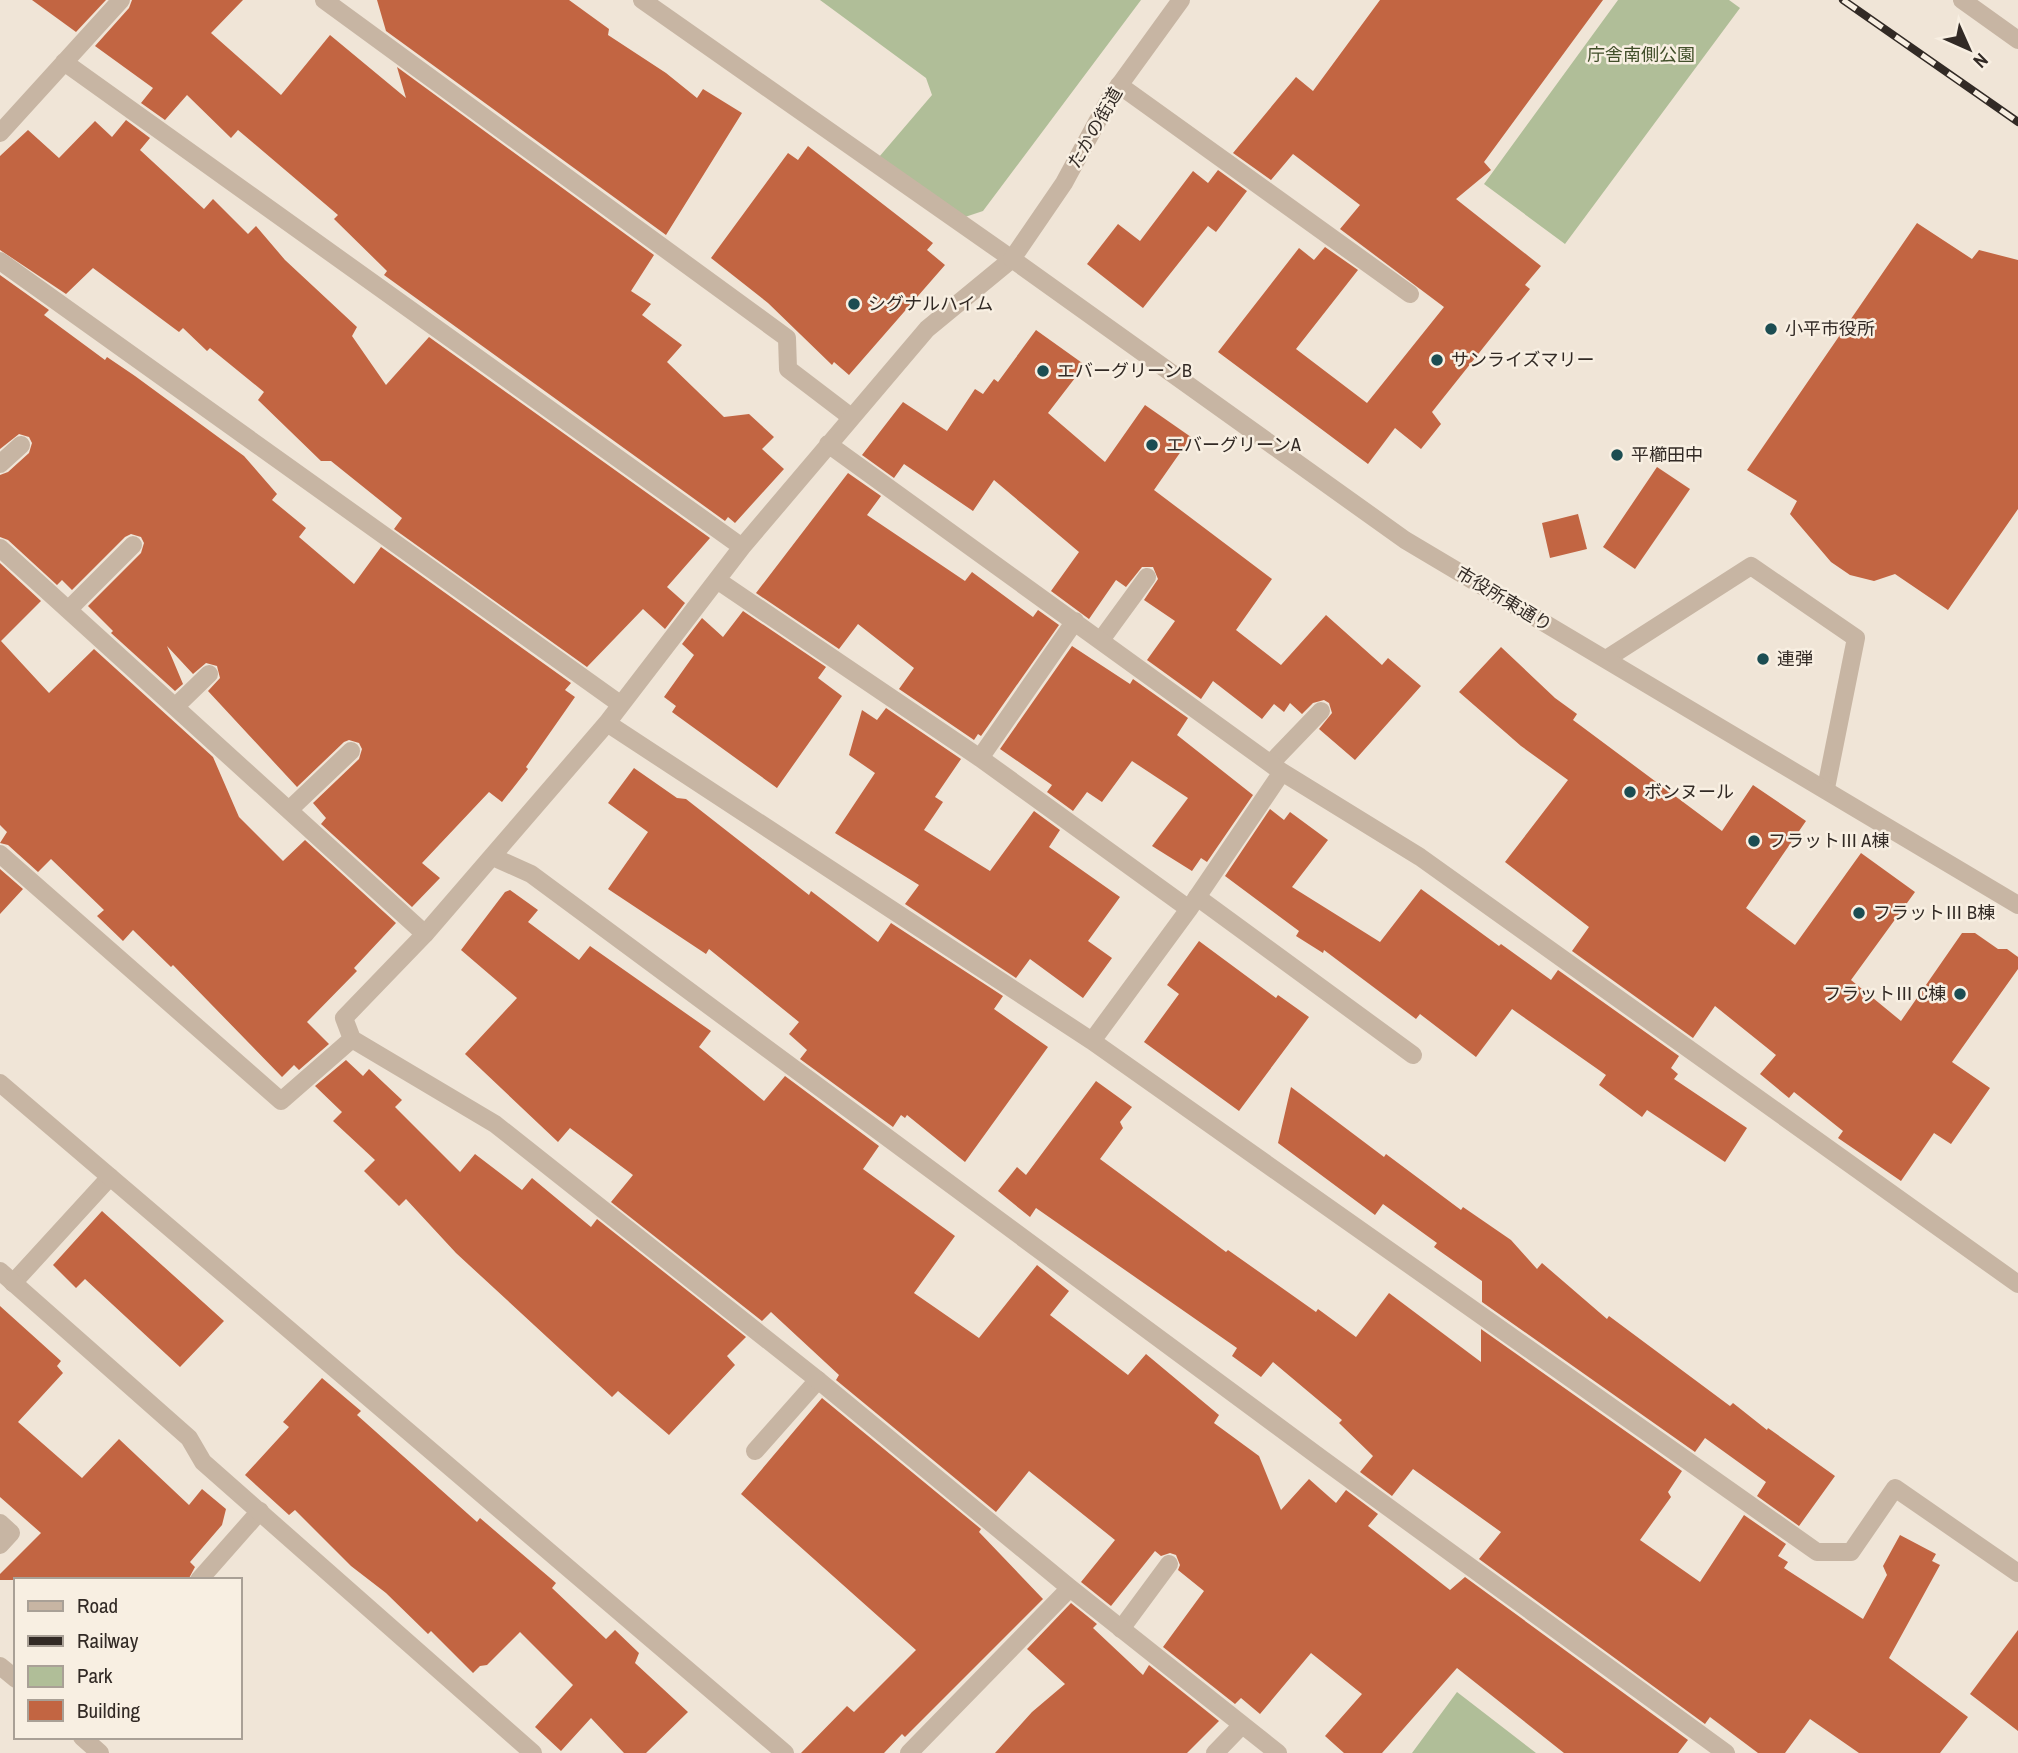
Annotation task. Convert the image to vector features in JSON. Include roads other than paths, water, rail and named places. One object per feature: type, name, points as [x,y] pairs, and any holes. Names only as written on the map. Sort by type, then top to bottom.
[{"type":"street","points":[[0,134],[121,0]]},
{"type":"street","points":[[324,0],[787,338],[788,369],[851,417]]},
{"type":"street","name":"市役所東通り","points":[[642,0],[1012,259],[1405,540],[1826,788],[2018,905]]},
{"type":"street","name":"たかの街道","points":[[352,1039],[344,1018],[425,934],[607,723],[742,547],[828,444],[927,329],[1012,259],[1047,212],[1119,85],[1181,0]]},
{"type":"street","points":[[1962,0],[2018,40]]},
{"type":"street","points":[[64,62],[742,547]]},
{"type":"street","points":[[1119,85],[1410,293]]},
{"type":"street","points":[[0,261],[620,704]]},
{"type":"street","points":[[828,444],[1277,767],[1420,857],[2018,1284]]},
{"type":"street","points":[[0,464],[21,445]]},
{"type":"street","points":[[68,610],[133,545]]},
{"type":"street","points":[[0,548],[425,934]]},
{"type":"street","points":[[1606,659],[1751,566],[1856,638],[1826,788]]},
{"type":"street","points":[[1101,640],[1147,577]]},
{"type":"street","points":[[717,580],[1413,1055]]},
{"type":"street","points":[[980,758],[1075,621]]},
{"type":"street","points":[[175,707],[209,674]]},
{"type":"street","points":[[1092,1041],[1193,903],[1277,767],[1321,711]]},
{"type":"street","points":[[607,723],[1092,1041],[1817,1552],[1851,1552],[1895,1488],[2018,1573]]},
{"type":"street","points":[[289,810],[351,751]]},
{"type":"street","points":[[0,855],[281,1101],[352,1039],[495,1124],[818,1380],[1069,1588],[1278,1753]]},
{"type":"street","points":[[493,856],[531,874],[1322,1459],[1726,1753]]},
{"type":"street","points":[[0,1083],[785,1753]]},
{"type":"street","points":[[110,1177],[5,1278],[189,1438],[202,1462],[533,1753]]},
{"type":"street","points":[[755,1451],[818,1380]]},
{"type":"street","points":[[201,1578],[260,1511]]},
{"type":"street","points":[[0,1523],[11,1533],[0,1545]]},
{"type":"street","points":[[1121,1629],[1169,1564]]},
{"type":"street","points":[[909,1753],[1069,1588]]},
{"type":"street","points":[[0,1665],[14,1677]]},
{"type":"street","points":[[1215,1753],[1242,1725]]},
{"type":"street","points":[[84,1739],[100,1753]]},
{"type":"railway","points":[[1843,0],[2018,122]]},
{"type":"place","name":"シグナルハイム","points":[[854,304]]},
{"type":"place","name":"小平市役所","points":[[1771,329]]},
{"type":"place","name":"サンライズマリー","points":[[1437,360]]},
{"type":"place","name":"エバーグリーンB","points":[[1043,371]]},
{"type":"place","name":"エバーグリーンA","points":[[1152,445]]},
{"type":"place","name":"平櫛田中","points":[[1617,455]]},
{"type":"place","name":"連弾","points":[[1763,659]]},
{"type":"place","name":"ボンヌール","points":[[1630,792]]},
{"type":"place","name":"フラットⅢ A棟","points":[[1754,841]]},
{"type":"place","name":"フラットⅢ B棟","points":[[1859,913]]},
{"type":"place","name":"フラットⅢ C棟","points":[[1960,994]]},
{"type":"park label","name":"庁舎南側公園","points":[[1641,55]]}]
